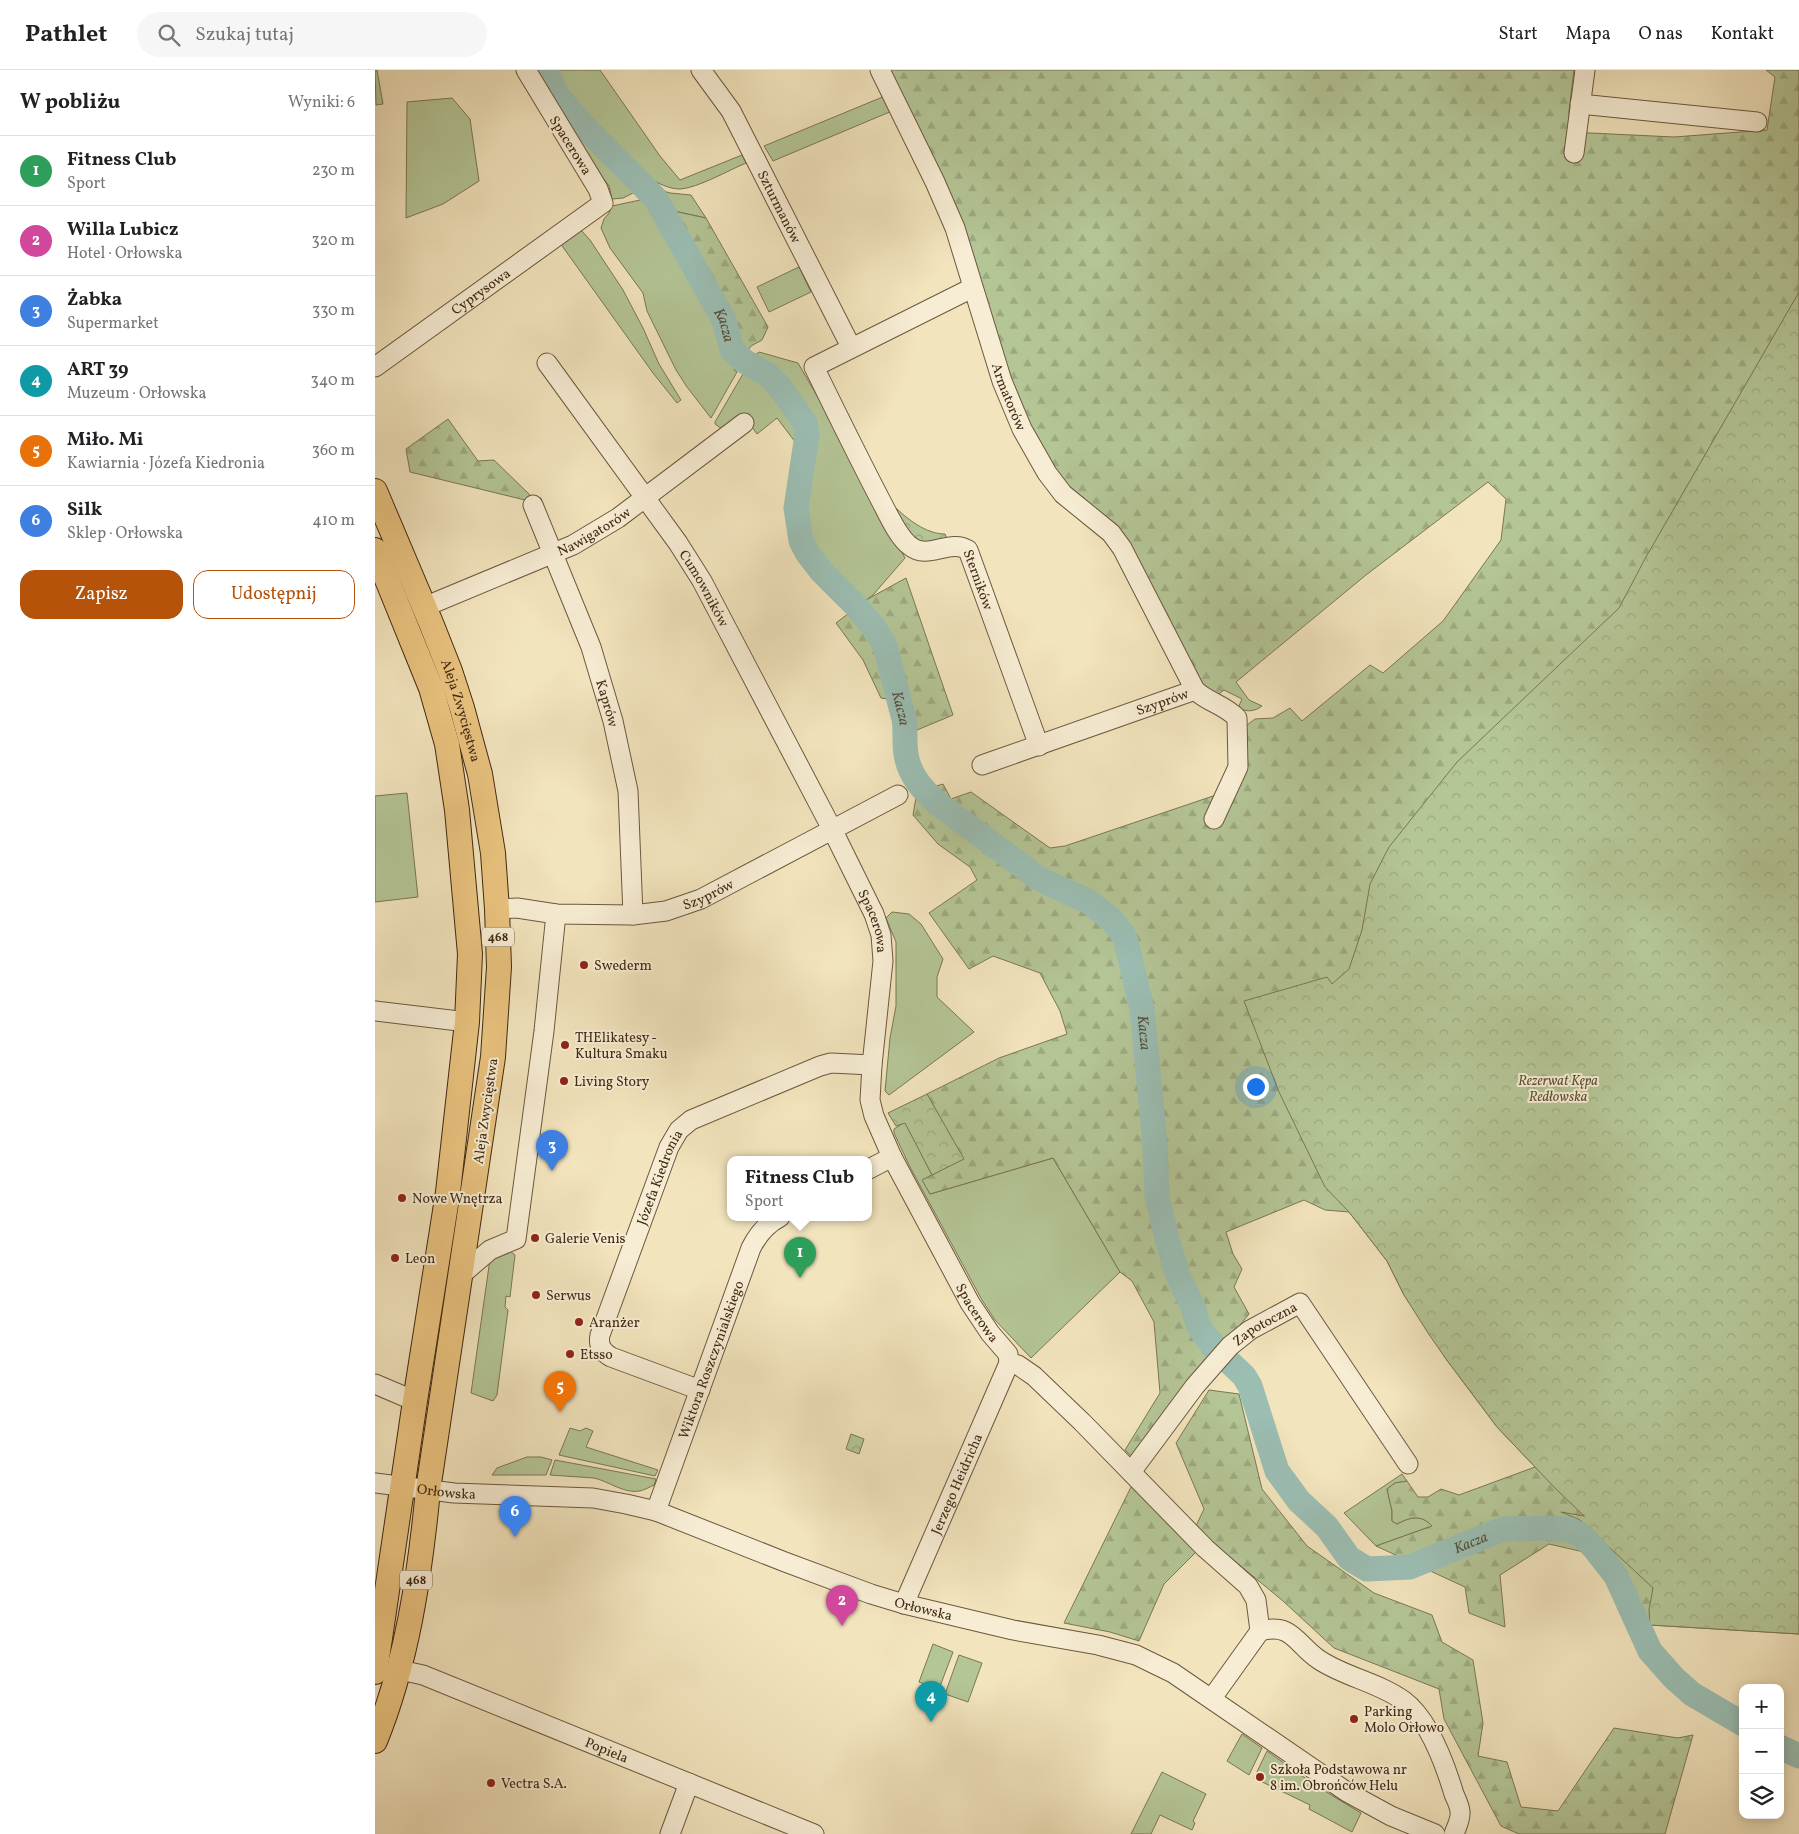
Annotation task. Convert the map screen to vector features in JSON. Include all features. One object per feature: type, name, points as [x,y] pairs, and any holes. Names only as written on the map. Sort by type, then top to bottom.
[{"type":"main road","name":"Aleja Zwycięstwa","points":[[375,491],[450,671],[480,774],[493,853],[499,967],[498,1007],[493,1057],[462,1274],[427,1490],[424,1528],[400,1670],[375,1741]]},
{"type":"main road","name":"Aleja Zwycięstwa","points":[[375,550],[431,688],[447,744],[457,810],[467,912],[470,970],[467,1022],[448,1192],[375,1672]]},
{"type":"street","name":"Spacerowa","points":[[526,70],[601,196],[603,203],[587,216]]},
{"type":"street","name":"Szturmanów","points":[[701,70],[731,111],[851,347]]},
{"type":"street","name":"Armatorów","points":[[880,70],[935,182],[955,228],[1001,381],[1022,429],[1047,472],[1063,494],[1111,533],[1121,548],[1195,690]]},
{"type":"street","points":[[1574,153],[1585,70]]},
{"type":"street","points":[[1580,104],[1757,122]]},
{"type":"street","name":"Cyprysowa","points":[[375,367],[587,216]]},
{"type":"street","points":[[851,347],[972,288]]},
{"type":"street","name":"Sterników","points":[[851,347],[814,367],[875,489],[909,546],[917,551],[928,552],[957,546],[968,550],[1039,746]]},
{"type":"street","name":"Cumowników","points":[[547,363],[678,543],[702,581],[833,831]]},
{"type":"street","name":"Nawigatorów","points":[[424,607],[591,535],[744,423]]},
{"type":"street","name":"Kaprów","points":[[533,505],[591,647],[613,721],[628,791],[633,914]]},
{"type":"street","name":"Szyprów","points":[[982,765],[1195,690],[1201,696],[1230,711],[1237,718],[1238,767],[1214,819]]},
{"type":"street","name":"Szyprów","points":[[497,909],[517,908],[556,914],[633,914],[667,911],[701,899],[898,796]]},
{"type":"street","name":"Spacerowa","points":[[833,831],[874,914],[881,935],[883,961],[870,1100],[879,1130],[970,1303],[990,1333],[1008,1354],[1009,1363]]},
{"type":"street","points":[[462,1274],[490,1250],[516,1239],[544,1031],[556,914]]},
{"type":"street","points":[[375,1011],[467,1022]]},
{"type":"street","name":"Józefa Kiedronia","points":[[700,1390],[611,1357],[604,1353],[599,1342],[669,1147],[679,1130],[691,1120],[820,1066],[831,1063],[872,1065]]},
{"type":"street","points":[[872,1167],[892,1157]]},
{"type":"street","name":"Wiktora Roszczynialskiego","points":[[656,1511],[751,1248],[765,1226],[773,1221]]},
{"type":"street","name":"Zapotoczna","points":[[1131,1472],[1195,1386],[1230,1346],[1250,1330],[1300,1303],[1408,1464]]},
{"type":"street","points":[[1009,1363],[1018,1365],[1034,1376],[1082,1422],[1205,1548],[1248,1586],[1256,1600],[1260,1631],[1212,1698]]},
{"type":"street","name":"Jerzego Heidricha","points":[[903,1604],[1009,1363]]},
{"type":"street","points":[[375,1384],[415,1401]]},
{"type":"street","name":"Orłowska","points":[[375,1483],[474,1494],[551,1495],[593,1498],[656,1511],[794,1566],[903,1604],[996,1626],[1099,1645],[1135,1655],[1173,1673],[1212,1698],[1347,1792],[1391,1816],[1435,1834]]},
{"type":"street","points":[[1260,1631],[1275,1628],[1287,1631],[1318,1659],[1375,1685],[1403,1701],[1417,1714],[1425,1726],[1445,1768],[1460,1813],[1453,1834]]},
{"type":"street","name":"Popiela","points":[[400,1670],[423,1675],[814,1834]]},
{"type":"street","points":[[670,1834],[689,1783]]},
{"type":"green space","points":[[375,70],[377,70],[383,104],[376,105]]},
{"type":"green space","points":[[532,70],[541,70],[569,114],[641,189],[623,198],[612,199],[609,186],[593,165]]},
{"type":"green space","points":[[550,70],[600,70],[660,156],[680,180],[742,155],[746,163],[687,188],[673,188],[654,181],[647,185],[567,101]]},
{"type":"green space","points":[[886,70],[1574,70],[1569,111],[1569,132],[1674,137],[1767,130],[1775,77],[1766,70],[1799,70],[1799,1634],[1650,1625],[1588,1553],[1549,1544],[1500,1575],[1505,1627],[1469,1613],[1465,1587],[1376,1546],[1432,1526],[1420,1518],[1411,1518],[1397,1524],[1392,1521],[1392,1511],[1387,1489],[1395,1483],[1407,1481],[1418,1497],[1428,1497],[1441,1489],[1459,1495],[1535,1467],[1497,1427],[1446,1359],[1404,1295],[1387,1261],[1349,1212],[1325,1210],[1304,1200],[1226,1232],[1233,1254],[1242,1269],[1234,1287],[1249,1314],[1132,1457],[1125,1450],[1160,1393],[1154,1322],[1132,1281],[1120,1272],[1053,1158],[930,1194],[922,1180],[963,1159],[927,1094],[999,1058],[1067,1034],[1060,1011],[1040,973],[993,956],[969,969],[929,913],[977,880],[970,867],[938,844],[913,815],[917,792],[943,784],[951,799],[971,792],[1050,848],[1065,846],[1219,794],[1243,728],[1255,719],[1273,718],[1290,708],[1302,721],[1370,665],[1383,673],[1443,621],[1501,540],[1506,499],[1488,482],[1366,575],[1236,682],[1249,700],[1262,706],[1259,708],[1250,711],[1238,708],[1242,699],[1224,690],[1215,697],[1205,692],[1144,574],[1066,487],[1027,427]]},
{"type":"green space","points":[[885,96],[892,111],[773,161],[764,146]]},
{"type":"green space","points":[[452,98],[470,119],[479,181],[443,204],[406,218],[407,102]]},
{"type":"green space","points":[[655,190],[670,193],[691,195],[706,218],[669,210],[665,211],[661,198]]},
{"type":"green space","points":[[645,195],[669,231],[719,322],[729,353],[739,361],[734,370],[737,372],[711,418],[676,370],[647,311],[643,293],[610,248],[601,228],[612,206],[640,200]]},
{"type":"green space","points":[[669,210],[706,218],[768,327],[762,340],[751,346],[744,356],[736,347],[730,324],[709,284],[665,211]]},
{"type":"green space","points":[[580,229],[590,240],[623,290],[659,364],[681,400],[677,403],[653,373],[560,243]]},
{"type":"green space","points":[[799,267],[811,292],[769,312],[757,287]]},
{"type":"green space","name":"Rezerwat Kępa Redłowska","points":[[1799,292],[1799,1634],[1650,1625],[1649,1610],[1653,1588],[1580,1520],[1561,1512],[1584,1516],[1497,1427],[1428,1333],[1404,1295],[1387,1261],[1349,1212],[1325,1187],[1279,1092],[1244,1001],[1327,977],[1332,984],[1349,969],[1362,930],[1370,884],[1389,847],[1457,762],[1619,608],[1646,557]]},
{"type":"green space","points":[[759,352],[798,363],[831,420],[905,558],[873,595],[860,605],[819,553],[807,531],[805,516],[811,472],[810,443],[813,434],[801,411],[784,387],[770,373],[751,362]]},
{"type":"green space","points":[[747,367],[765,378],[785,400],[800,422],[803,443],[799,447],[777,418],[757,434],[744,416],[722,429],[715,424]]},
{"type":"green space","points":[[448,419],[478,461],[494,460],[531,496],[525,500],[410,472],[406,449]]},
{"type":"green space","points":[[894,506],[911,521],[924,529],[945,534],[949,544],[912,542]]},
{"type":"green space","points":[[906,578],[953,715],[917,730],[908,702],[881,698],[863,660],[836,623],[866,600]]},
{"type":"green space","points":[[407,793],[418,897],[375,902],[375,796]]},
{"type":"green space","points":[[892,912],[909,914],[921,924],[943,959],[937,977],[937,997],[974,1032],[889,1095],[885,1091],[890,1038],[896,1006],[896,942],[886,918]]},
{"type":"green space","points":[[927,1094],[964,1159],[932,1175],[905,1123],[896,1126],[888,1113]]},
{"type":"green space","points":[[905,1122],[932,1175],[923,1180],[930,1194],[1053,1158],[1120,1272],[1031,1358],[995,1320],[982,1300],[910,1167],[894,1133],[894,1129]]},
{"type":"green space","points":[[511,1252],[515,1255],[510,1297],[506,1296],[505,1307],[508,1310],[497,1395],[493,1401],[471,1393],[490,1259]]},
{"type":"green space","points":[[1209,1390],[1239,1394],[1262,1489],[1307,1546],[1374,1593],[1432,1615],[1442,1642],[1473,1660],[1483,1723],[1478,1756],[1507,1762],[1521,1807],[1558,1811],[1614,1728],[1678,1738],[1693,1735],[1665,1834],[1519,1834],[1501,1826],[1444,1719],[1439,1689],[1334,1648],[1283,1601],[1195,1528],[1204,1509],[1176,1443]]},
{"type":"green space","points":[[570,1428],[580,1431],[586,1428],[593,1431],[586,1447],[658,1470],[655,1476],[559,1455]]},
{"type":"green space","points":[[851,1434],[864,1439],[859,1454],[846,1449]]},
{"type":"green space","points":[[527,1457],[541,1457],[552,1460],[546,1475],[492,1475],[497,1468]]},
{"type":"green space","points":[[555,1460],[656,1479],[654,1485],[645,1489],[628,1491],[594,1478],[550,1475]]},
{"type":"green space","points":[[1402,1474],[1407,1481],[1395,1483],[1387,1489],[1392,1511],[1392,1521],[1397,1524],[1411,1518],[1420,1518],[1432,1526],[1376,1546],[1344,1513]]},
{"type":"green space","points":[[1133,1483],[1199,1549],[1164,1584],[1139,1641],[1110,1632],[1064,1623]]},
{"type":"green space","points":[[933,1644],[953,1652],[939,1689],[919,1682]]},
{"type":"green space","points":[[959,1655],[982,1663],[968,1702],[945,1694]]},
{"type":"green space","points":[[1242,1734],[1262,1748],[1249,1775],[1227,1761]]},
{"type":"green space","points":[[1267,1751],[1315,1785],[1361,1813],[1352,1832],[1309,1809],[1310,1805],[1254,1778]]},
{"type":"green space","points":[[1162,1772],[1206,1794],[1193,1821],[1195,1823],[1192,1830],[1160,1815],[1151,1834],[1131,1834]]},
{"type":"waterway","name":"Kacza","points":[[545,70],[557,95],[580,122],[656,199],[724,320],[732,350],[744,361],[768,375],[779,386],[805,423],[807,435],[796,508],[801,541],[822,572],[857,607],[875,629],[885,646],[904,719],[905,750],[910,769],[917,781],[937,803],[1038,878],[1089,902],[1112,920],[1125,937],[1142,1009],[1155,1144],[1157,1196],[1178,1276],[1193,1307],[1199,1327],[1216,1350]]},
{"type":"waterway","name":"Kacza","points":[[1225,1358],[1244,1376],[1250,1386],[1277,1471],[1299,1501],[1327,1527],[1349,1558],[1367,1569],[1410,1567],[1503,1529],[1551,1528],[1571,1530],[1582,1536],[1595,1549],[1616,1576],[1650,1651],[1674,1678],[1692,1694],[1739,1722]]},
{"type":"waterway","name":"Kacza","points":[[1784,1749],[1799,1756]]},
{"type":"place","name":"Swederm","points":[[584,965]]},
{"type":"place","name":"THElikatesy - Kultura Smaku","points":[[565,1045]]},
{"type":"place","name":"Living Story","points":[[564,1081]]},
{"type":"place","name":"Żabka","points":[[552,1171]]},
{"type":"place","name":"Nowe Wnętrza","points":[[402,1198]]},
{"type":"place","name":"Galerie Venis","points":[[535,1238]]},
{"type":"place","name":"Leon","points":[[395,1258]]},
{"type":"place","name":"Fitness Club","points":[[800,1278]]},
{"type":"place","name":"Serwus","points":[[536,1295]]},
{"type":"place","name":"Aranżer","points":[[579,1322]]},
{"type":"place","name":"Etsso","points":[[570,1354]]},
{"type":"place","name":"Miło. Mi","points":[[560,1412]]},
{"type":"place","name":"Silk","points":[[515,1537]]},
{"type":"place","name":"Willa Lubicz","points":[[842,1626]]},
{"type":"place","name":"Parking Molo Orłowo","points":[[1354,1719]]},
{"type":"place","name":"ART 39","points":[[931,1722]]},
{"type":"place","name":"Szkoła Podstawowa nr 8 im. Obrońców Helu","points":[[1260,1777]]},
{"type":"place","name":"Vectra S.A.","points":[[491,1783]]}]
